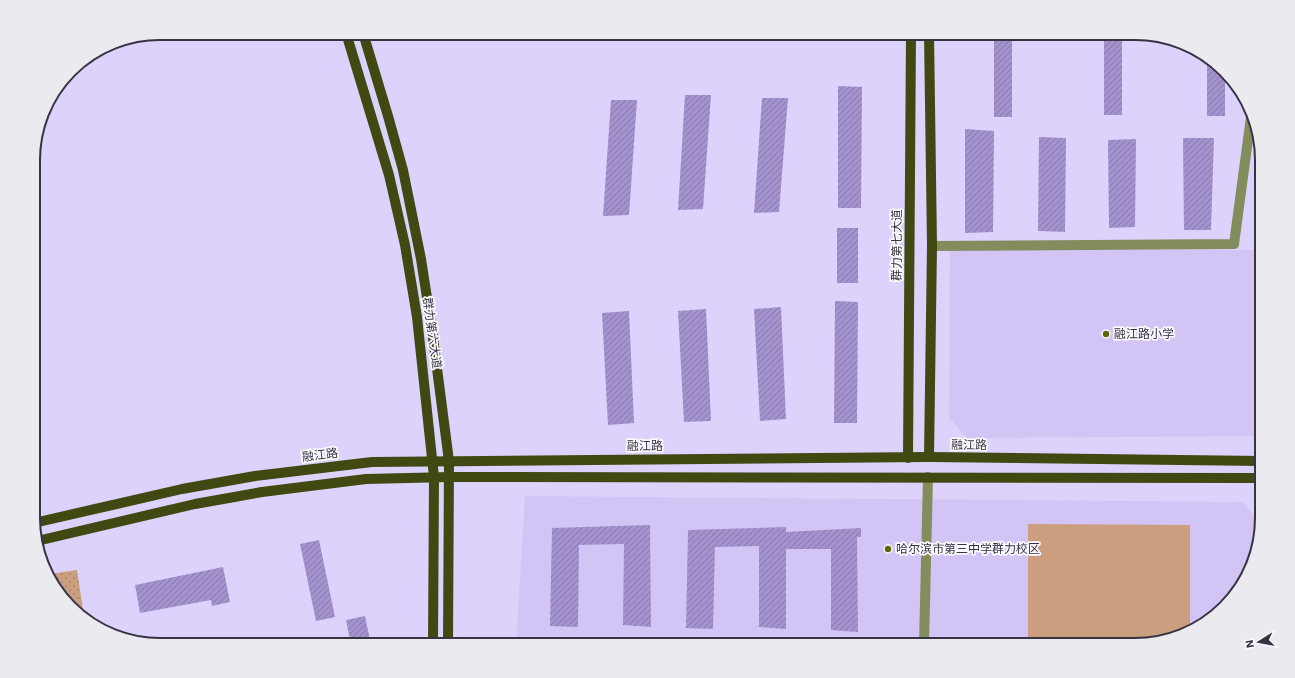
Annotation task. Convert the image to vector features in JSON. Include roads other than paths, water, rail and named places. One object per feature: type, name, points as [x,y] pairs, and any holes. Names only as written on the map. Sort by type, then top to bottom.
[{"type":"main road","name":"群力第六大道","points":[[348,40],[381,145],[405,245],[424,370],[434,477],[433,638]]},
{"type":"main road","name":"群力第六大道","points":[[365,40],[388,116],[412,211],[432,330],[450,460],[448,638]]},
{"type":"main road","name":"群力第七大道","points":[[908,458],[911,40]]},
{"type":"main road","points":[[929,40],[932,246],[929,457]]},
{"type":"main road","name":"融江路","points":[[40,521],[182,489],[255,476],[372,462],[433,460],[929,457],[1255,461]]},
{"type":"main road","points":[[42,540],[195,504],[262,492],[366,479],[434,477],[1255,478]]},
{"type":"lane","points":[[932,246],[1234,244],[1250,125]]},
{"type":"lane","points":[[924,638],[928,477]]},
{"type":"place","name":"融江路小学","points":[[1106,334]]},
{"type":"place","name":"哈尔滨市第三中学群力校区","points":[[888,549]]}]
